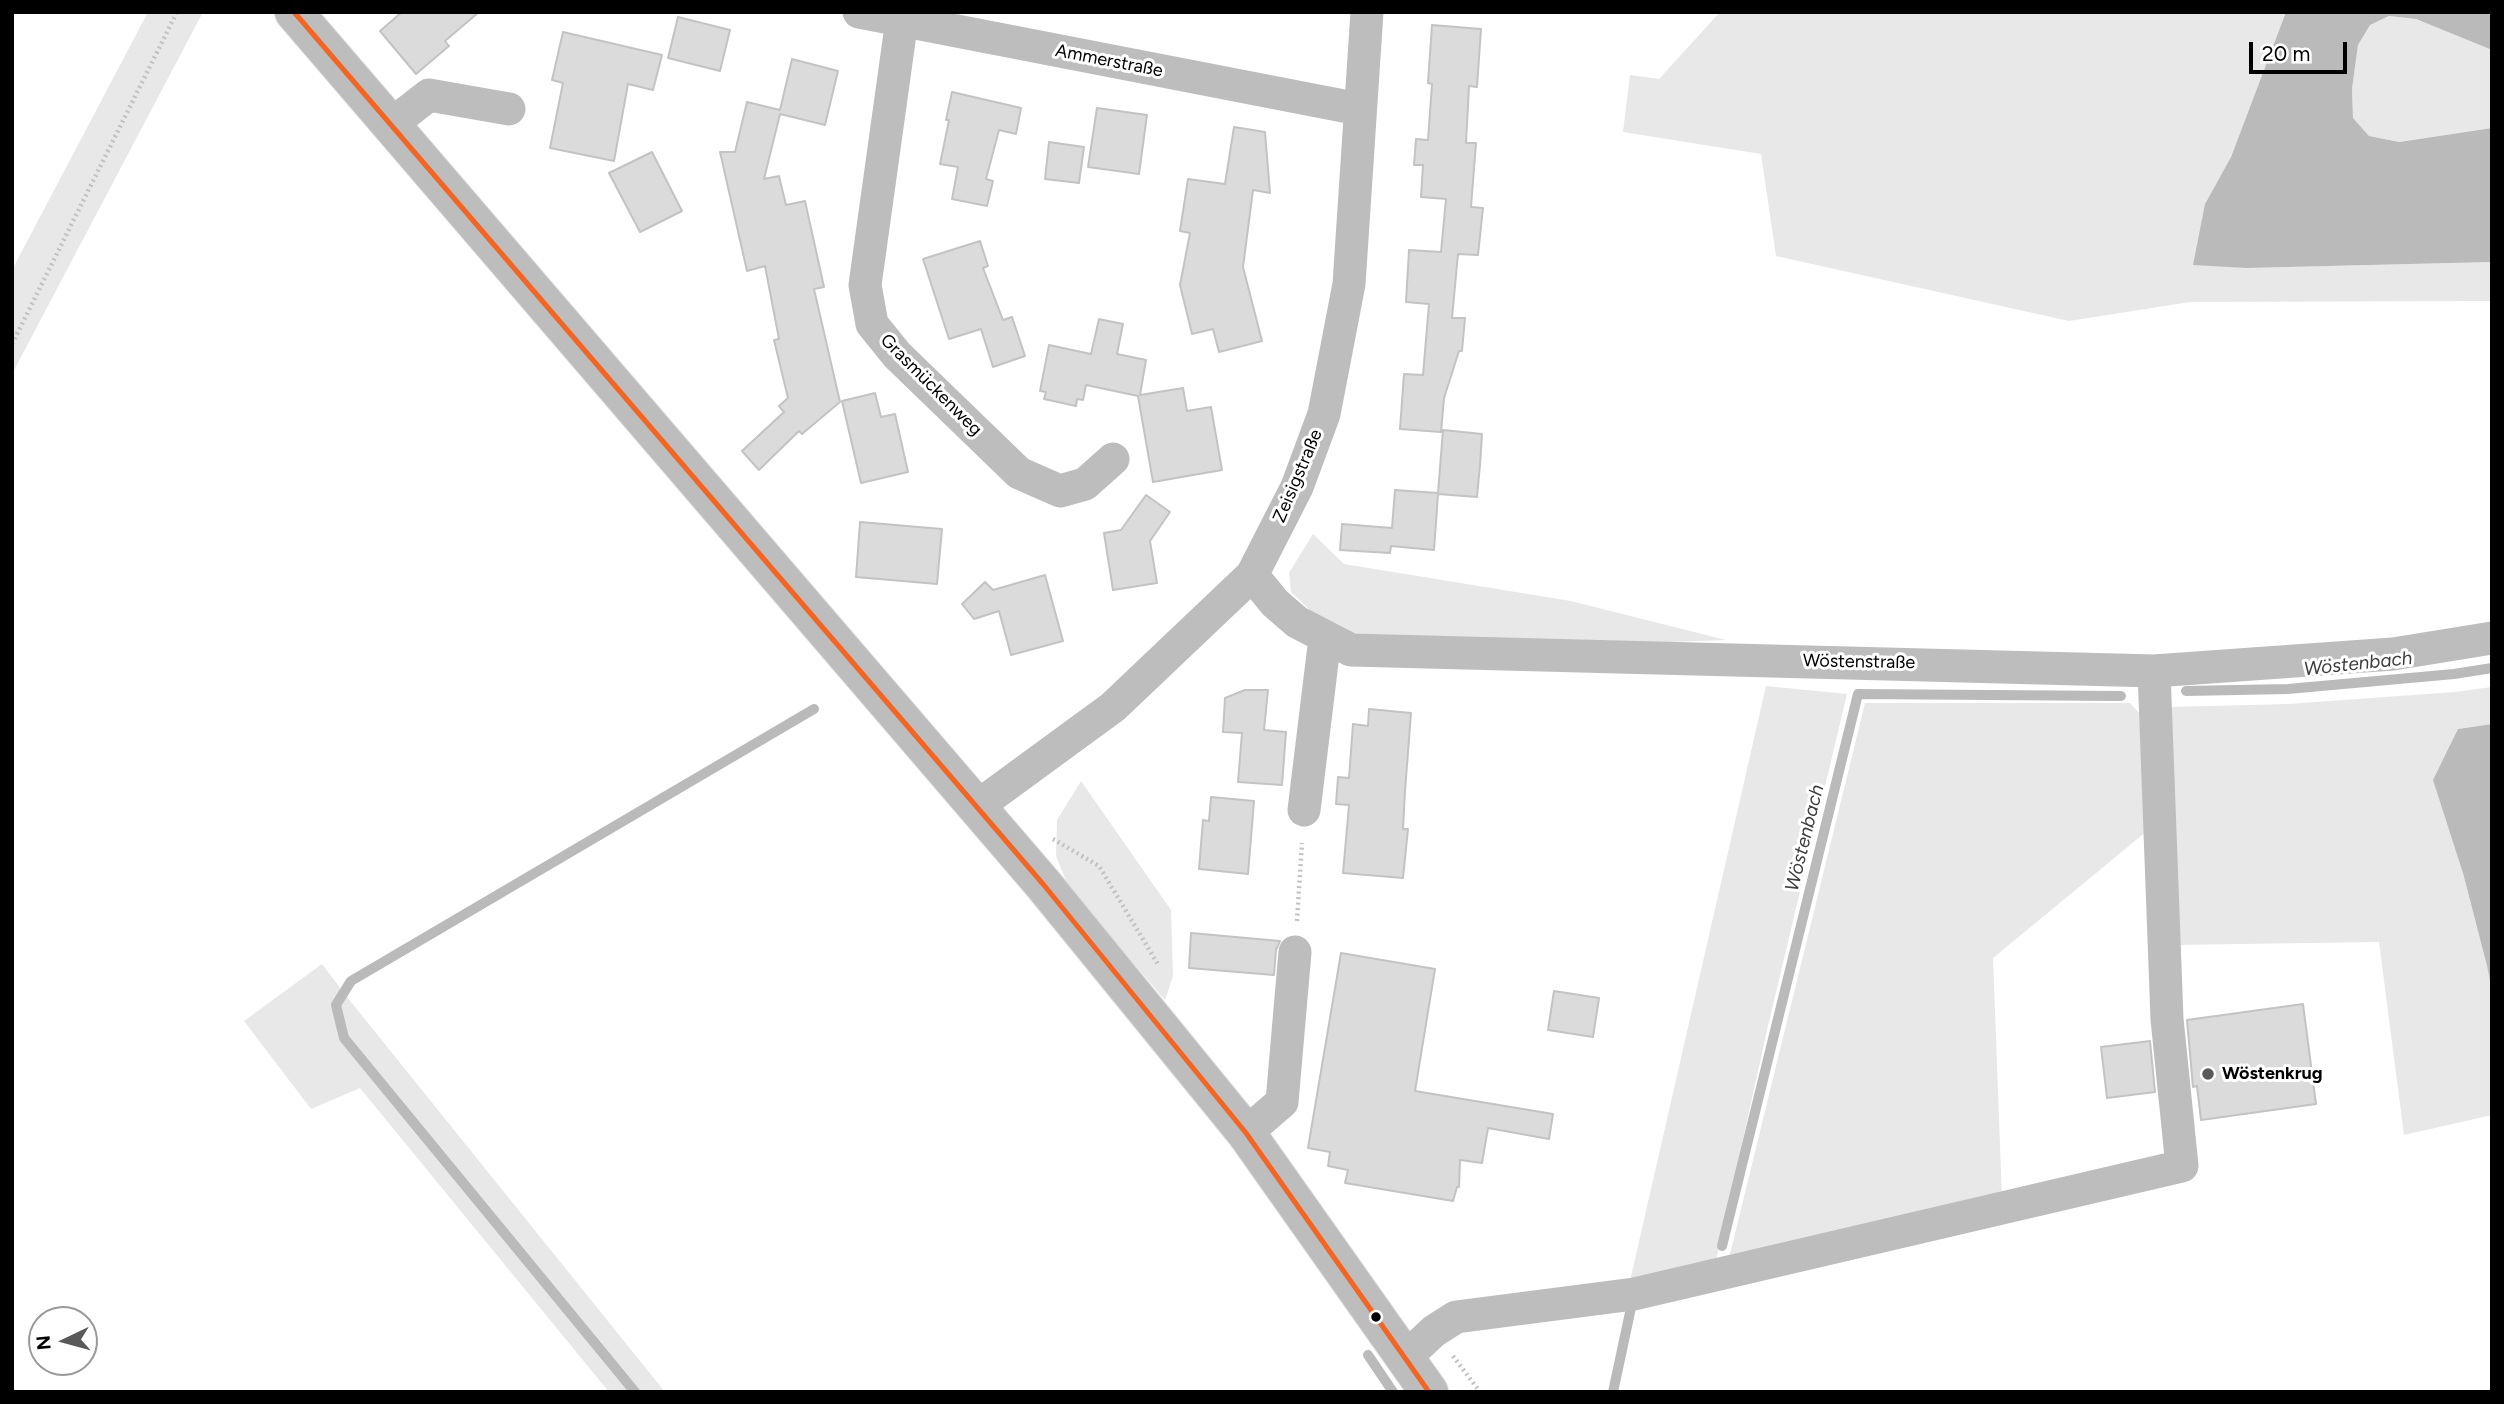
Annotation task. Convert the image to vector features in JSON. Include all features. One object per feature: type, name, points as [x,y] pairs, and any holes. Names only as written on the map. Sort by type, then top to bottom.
[{"type":"main road","points":[[293,12],[1043,884],[1246,1133],[1429,1392]]},
{"type":"street","name":"Ammerstraße","points":[[859,12],[903,17],[1359,109]]},
{"type":"street","name":"Zeisigstraße","points":[[975,808],[1113,707],[1252,575],[1297,487],[1324,414],[1349,284],[1367,12]]},
{"type":"street","name":"Grasmückenweg","points":[[903,17],[865,285],[872,324],[897,355],[1020,473],[1060,491],[1085,484],[1113,459]]},
{"type":"street","points":[[389,126],[429,95],[509,108]]},
{"type":"street","name":"Wöstenstraße","points":[[1252,575],[1275,603],[1297,622],[1351,650],[2154,670],[2393,654],[2492,638]]},
{"type":"street","points":[[1304,810],[1325,638]]},
{"type":"street","points":[[1405,1358],[1434,1331],[1457,1317],[1634,1294],[2182,1166],[2167,1019],[2154,670]]},
{"type":"street","points":[[1246,1133],[1282,1102],[1295,951]]},
{"type":"path","points":[[12,344],[177,12]]},
{"type":"path","points":[[1295,951],[1304,810]]},
{"type":"shaded area","points":[[148,12],[203,12],[12,374],[12,270]]},
{"type":"shaded area","points":[[1720,12],[2286,12],[2231,157],[2205,204],[2247,268],[2492,262],[2492,301],[2190,302],[2069,321],[1776,256],[1761,154],[1623,132],[1630,75],[1659,79]]},
{"type":"shaded area","points":[[2286,12],[2492,12],[2492,50],[2416,19],[2389,16],[2370,25],[2358,45],[2352,89],[2353,118],[2369,136],[2399,142],[2492,128],[2492,262],[2247,268],[2193,265],[2205,204],[2231,157]]},
{"type":"shaded area","points":[[2389,16],[2416,19],[2492,50],[2492,128],[2398,142],[2369,136],[2353,118],[2352,89],[2358,45],[2370,25]]},
{"type":"shaded area","points":[[1313,534],[1344,564],[1571,601],[1726,640],[1555,646],[1353,637],[1316,616],[1291,592],[1289,573]]},
{"type":"shaded area","points":[[1766,686],[1847,694],[1768,1026],[1716,1261],[1630,1281]]},
{"type":"shaded area","points":[[2492,687],[2492,724],[2458,729],[2463,873],[2492,991],[2492,1115],[2404,1135],[2379,942],[2174,945],[2168,707],[2288,704]]},
{"type":"shaded area","points":[[1865,703],[2130,703],[2139,713],[2147,831],[1993,958],[2002,1198],[1729,1258]]},
{"type":"shaded area","points":[[2492,724],[2492,991],[2463,873],[2433,780],[2458,729]]},
{"type":"shaded area","points":[[1081,781],[1171,910],[1173,976],[1165,1000],[1069,888],[1056,856],[1057,820]]},
{"type":"shaded area","points":[[322,964],[665,1392],[609,1392],[360,1088],[311,1109],[244,1021]]},
{"type":"building","points":[[402,12],[479,12],[445,41],[449,46],[416,74],[380,31]]},
{"type":"building","points":[[678,17],[730,30],[720,71],[668,58]]},
{"type":"building","points":[[1432,25],[1481,29],[1477,87],[1469,86],[1466,143],[1476,143],[1471,207],[1483,208],[1478,255],[1458,254],[1452,318],[1465,318],[1462,351],[1459,351],[1444,398],[1441,432],[1400,429],[1404,374],[1423,375],[1429,304],[1406,302],[1409,250],[1441,252],[1446,199],[1421,197],[1423,165],[1414,165],[1416,139],[1428,140]]},
{"type":"building","points":[[563,32],[662,55],[653,90],[628,84],[614,161],[550,148],[563,83],[552,80]]},
{"type":"building","points":[[792,59],[838,71],[825,125],[780,114],[764,179],[779,176],[786,205],[805,201],[824,287],[814,289],[840,402],[802,434],[799,431],[759,470],[742,451],[784,412],[779,406],[788,398],[774,340],[779,339],[765,266],[747,271],[720,152],[735,152],[747,102],[780,110]]},
{"type":"building","points":[[952,92],[1021,108],[1016,134],[999,130],[986,179],[993,181],[987,206],[952,199],[958,167],[940,164]]},
{"type":"building","points":[[1097,108],[1147,115],[1139,174],[1088,167]]},
{"type":"building","points":[[1234,127],[1265,132],[1270,193],[1253,190],[1243,267],[1262,341],[1219,352],[1213,329],[1192,334],[1180,285],[1190,233],[1180,231],[1188,179],[1225,184]]},
{"type":"building","points":[[1049,142],[1084,147],[1079,183],[1045,179]]},
{"type":"building","points":[[652,152],[682,211],[640,232],[609,173]]},
{"type":"building","points":[[980,241],[988,266],[983,268],[1003,320],[1012,317],[1025,356],[993,367],[981,329],[949,339],[923,259]]},
{"type":"building","points":[[1099,319],[1123,324],[1117,354],[1146,360],[1140,395],[1183,388],[1187,411],[1211,407],[1222,470],[1153,482],[1138,396],[1086,385],[1083,400],[1077,399],[1076,406],[1044,399],[1046,392],[1040,391],[1049,345],[1091,354]]},
{"type":"building","points":[[875,393],[881,417],[895,414],[908,472],[861,483],[842,401]]},
{"type":"building","points":[[1443,430],[1482,434],[1480,465],[1477,497],[1438,494],[1434,550],[1391,546],[1390,553],[1340,550],[1342,524],[1392,528],[1395,490],[1438,493]]},
{"type":"building","points":[[1146,495],[1170,512],[1150,541],[1157,583],[1113,590],[1104,533],[1121,530]]},
{"type":"building","points":[[860,522],[942,529],[937,584],[856,577]]},
{"type":"building","points":[[1045,575],[1063,641],[1011,655],[999,611],[974,619],[962,604],[985,582],[993,590]]},
{"type":"building","points":[[1245,690],[1268,690],[1264,730],[1286,732],[1282,785],[1238,782],[1242,733],[1223,732],[1225,698]]},
{"type":"building","points":[[1369,709],[1411,713],[1403,829],[1408,829],[1403,878],[1343,873],[1349,805],[1336,804],[1338,777],[1349,778],[1353,724],[1368,726]]},
{"type":"building","points":[[1211,797],[1254,801],[1248,874],[1199,869],[1203,820],[1209,821]]},
{"type":"building","points":[[1191,933],[1280,941],[1276,950],[1274,975],[1189,968]]},
{"type":"building","points":[[1341,953],[1435,969],[1415,1091],[1553,1114],[1549,1139],[1488,1128],[1482,1163],[1460,1160],[1459,1187],[1453,1201],[1345,1183],[1348,1170],[1328,1166],[1330,1152],[1308,1148]]},
{"type":"building","points":[[1554,991],[1599,998],[1593,1037],[1548,1030]]},
{"type":"building","points":[[2303,1004],[2316,1104],[2201,1120],[2197,1086],[2193,1087],[2187,1020]]},
{"type":"building","points":[[2150,1041],[2155,1092],[2107,1098],[2101,1047]]},
{"type":"waterway","name":"Wöstenbach","points":[[2186,691],[2288,689],[2492,668]]},
{"type":"waterway","name":"Wöstenbach","points":[[1722,1246],[1858,694],[2121,696]]},
{"type":"waterway","points":[[635,1392],[344,1038],[336,1005],[351,981],[814,709]]},
{"type":"waterway","name":"Wöstenbach","points":[[1613,1392],[1632,1303]]},
{"type":"waterway","points":[[1368,1355],[1393,1392]]},
{"type":"transit line","points":[[294,12],[1043,884],[1246,1133],[1429,1392]]},
{"type":"place","name":"Wöstenkrug","points":[[2208,1074]]}]
